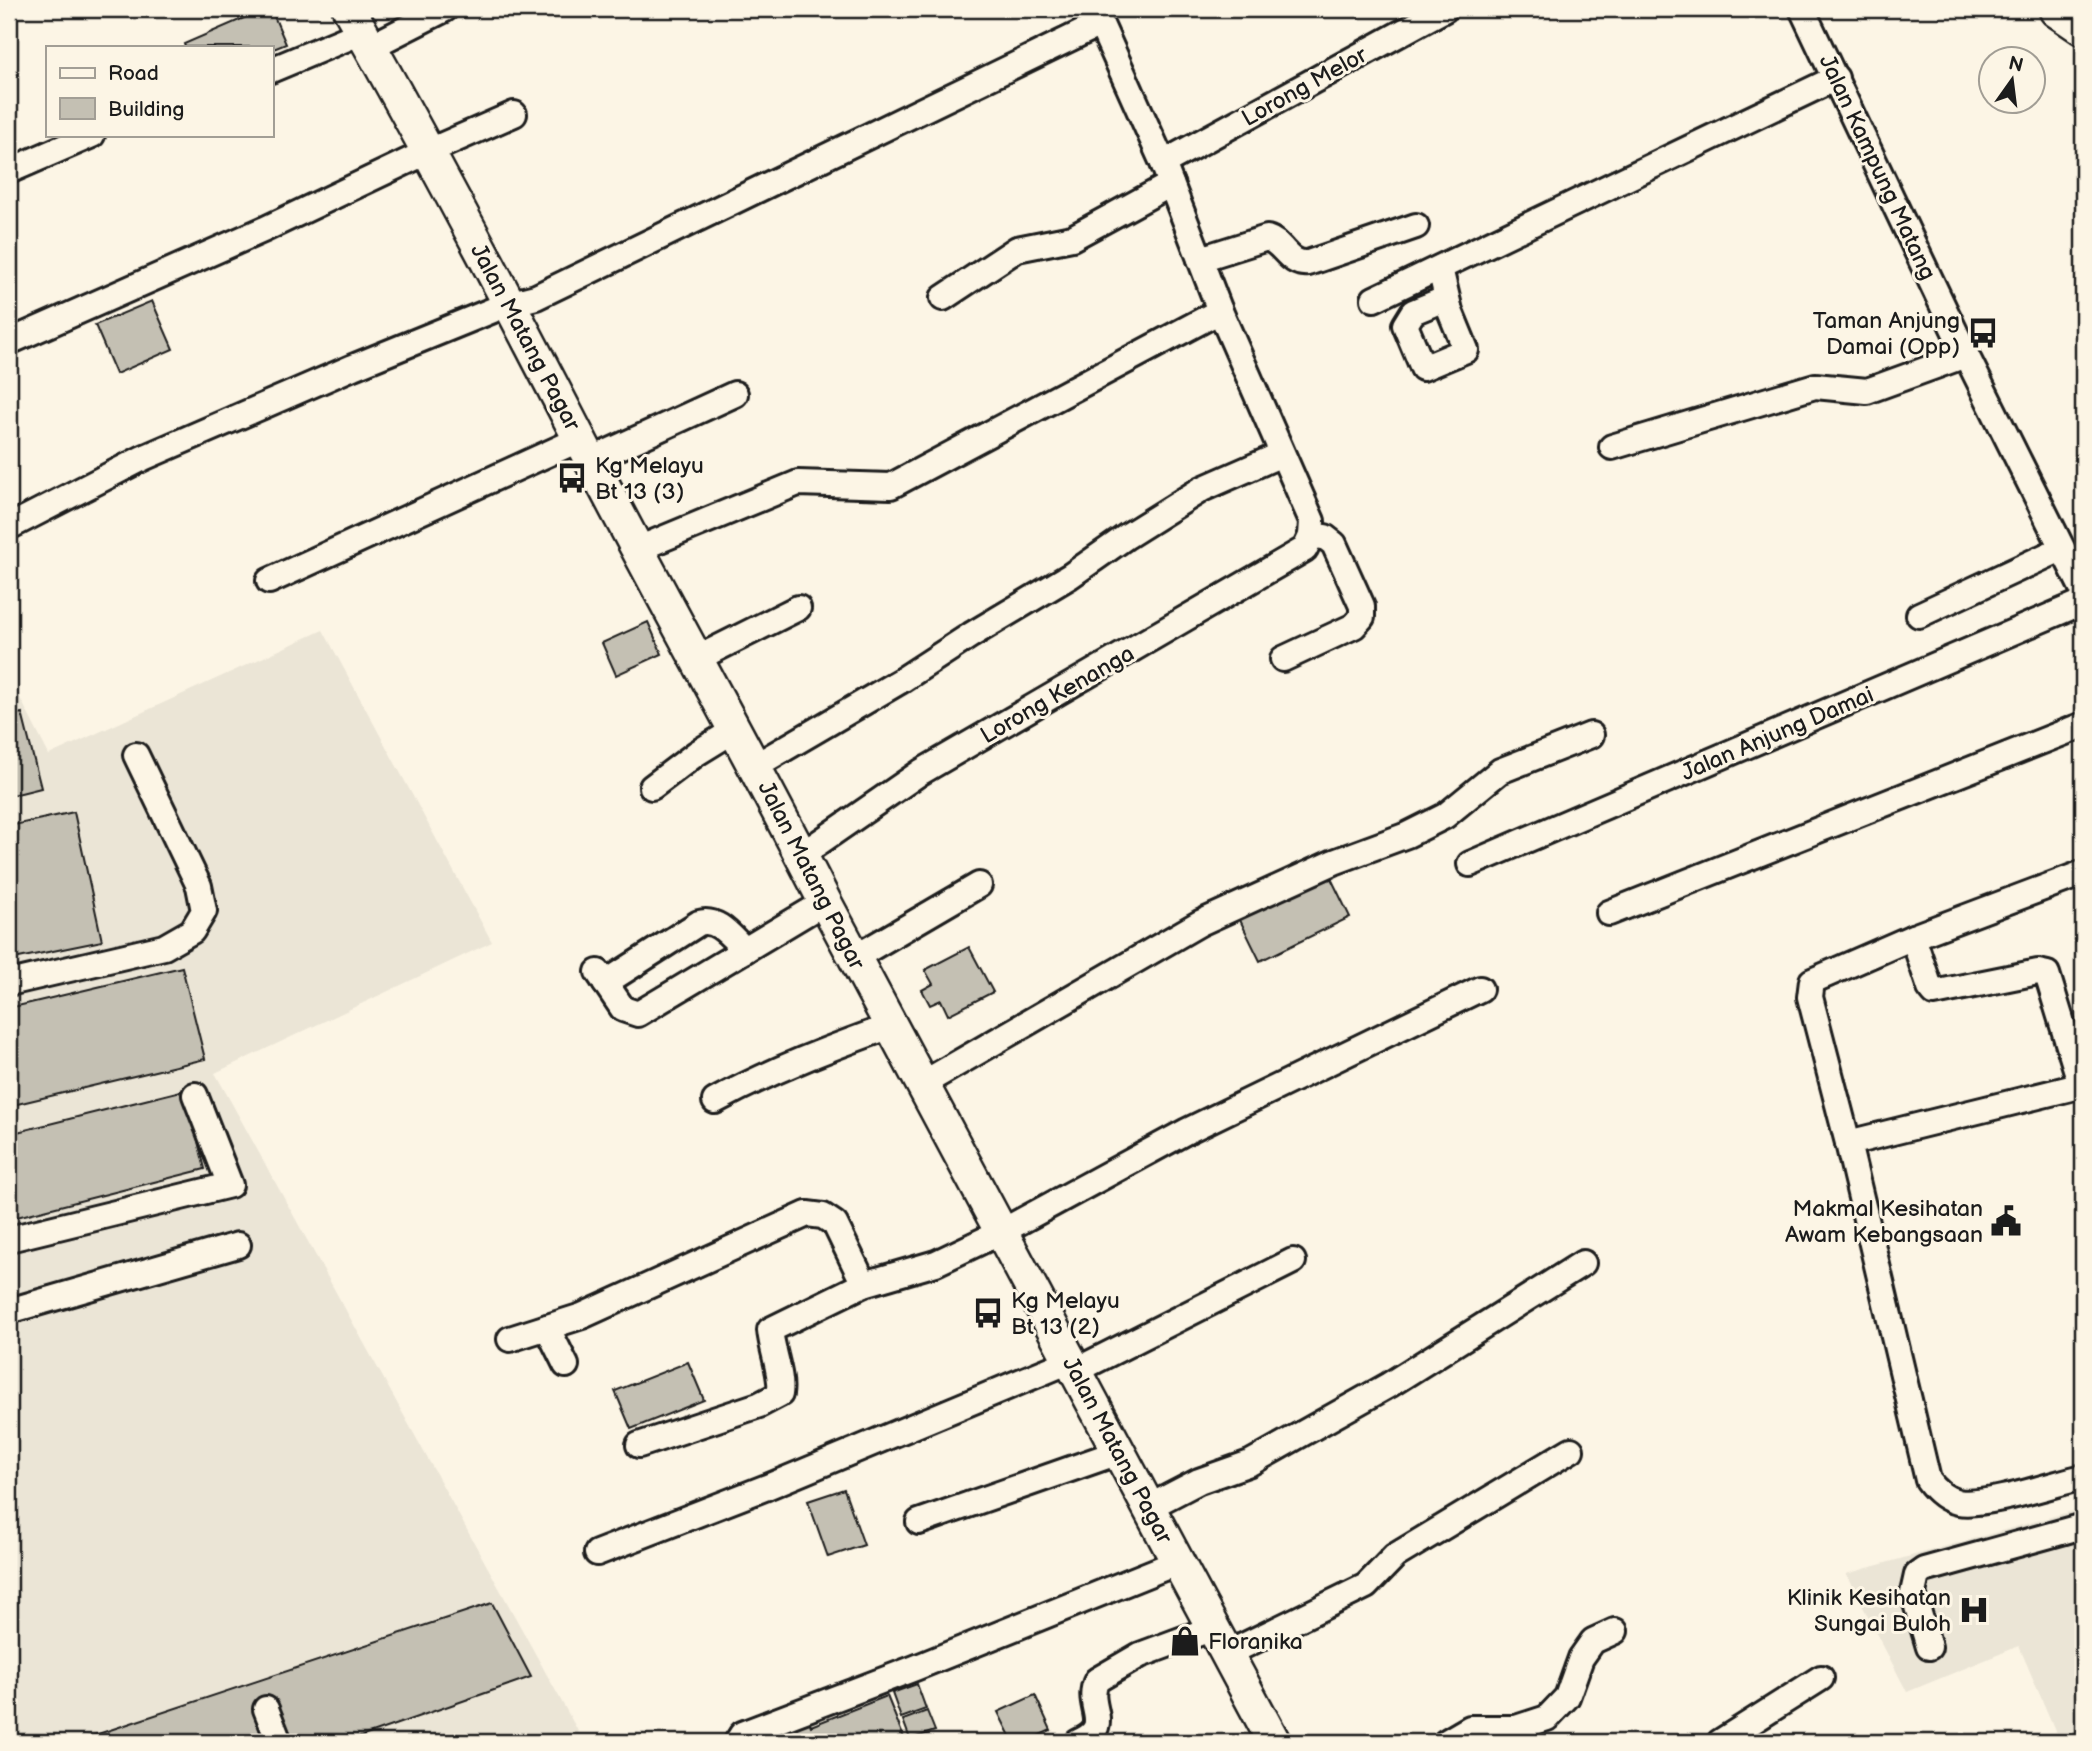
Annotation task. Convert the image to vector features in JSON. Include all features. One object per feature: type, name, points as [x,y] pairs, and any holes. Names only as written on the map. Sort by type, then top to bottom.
[{"type":"highway","points":[[2058,9],[2083,26]]},
{"type":"main road","name":"Jalan Matang Pagar","points":[[360,29],[736,729],[854,958],[1274,1742]]},
{"type":"street","points":[[273,69],[360,29],[445,9]]},
{"type":"street","name":"Lorong Melor","points":[[943,298],[1017,249],[1072,238],[1167,173],[1445,9]]},
{"type":"street","name":"Jalan Kampung Matang","points":[[1802,9],[1966,355],[2083,590]]},
{"type":"street","points":[[9,527],[143,458],[353,367],[508,304],[536,297],[1097,16],[1167,173],[1220,311],[1312,521],[1311,536],[1325,537],[1334,544],[1362,606],[1362,617],[1354,626],[1283,659]]},
{"type":"street","points":[[1374,299],[1836,78]]},
{"type":"street","points":[[9,342],[265,229],[514,114]]},
{"type":"street","points":[[9,171],[90,136]]},
{"type":"street","points":[[1200,259],[1267,238],[1276,241],[1293,260],[1308,264],[1416,226]]},
{"type":"street","points":[[1440,268],[1447,298]]},
{"type":"street","points":[[639,549],[799,483],[891,486],[1220,311]]},
{"type":"street","points":[[1612,447],[1815,386],[1867,391],[1966,355]]},
{"type":"street","points":[[269,581],[586,449],[735,394]]},
{"type":"street","points":[[755,766],[902,680],[1070,576],[1202,489],[1282,454]]},
{"type":"street","name":"Lorong Kenanga","points":[[801,855],[921,772],[1305,549],[1311,536]]},
{"type":"street","points":[[1919,614],[2061,549]]},
{"type":"street","name":"Jalan Anjung Damai","points":[[1470,864],[2083,602]]},
{"type":"street","points":[[698,658],[798,608]]},
{"type":"street","points":[[1609,913],[2083,725]]},
{"type":"street","points":[[652,787],[736,729]]},
{"type":"street","points":[[922,1084],[1200,923],[1334,862],[1407,835],[1445,816],[1500,771],[1591,735]]},
{"type":"street","points":[[9,983],[164,947],[192,931],[204,911],[199,887],[135,755]]},
{"type":"street","points":[[2083,873],[1913,937],[1812,981],[1810,997],[1848,1143],[1928,1480],[1937,1492],[1956,1502],[1976,1503],[2083,1477]]},
{"type":"street","points":[[854,958],[979,885]]},
{"type":"street","points":[[745,950],[718,925],[706,921],[602,978],[623,1009],[638,1014],[745,950],[825,902]]},
{"type":"street","points":[[1848,1143],[2082,1085],[2047,974],[2038,972],[1934,993],[1913,937]]},
{"type":"street","points":[[639,1445],[759,1405],[780,1394],[782,1383],[772,1351],[770,1330],[864,1284],[936,1263],[1001,1232],[1187,1131],[1480,989]]},
{"type":"street","points":[[715,1101],[764,1074],[806,1056],[891,1026]]},
{"type":"street","points":[[9,1239],[230,1185],[195,1095]]},
{"type":"street","points":[[510,1339],[582,1316],[807,1214],[823,1216],[835,1224],[864,1284]]},
{"type":"street","points":[[9,1311],[238,1245]]},
{"type":"street","points":[[597,1553],[1073,1366],[1293,1261]]},
{"type":"street","points":[[1149,1507],[1199,1481],[1261,1457],[1389,1385],[1583,1263]]},
{"type":"street","points":[[547,1327],[566,1365]]},
{"type":"street","points":[[1078,1742],[1094,1734],[1097,1728],[1093,1693],[1097,1680],[1140,1656],[1220,1641],[1366,1586],[1395,1556],[1571,1450]]},
{"type":"street","points":[[919,1522],[1119,1452]]},
{"type":"street","points":[[1929,1647],[1913,1592],[1917,1575],[1924,1570],[2083,1526]]},
{"type":"street","points":[[737,1742],[742,1734],[1178,1562]]},
{"type":"street","points":[[1446,1742],[1470,1728],[1516,1728],[1547,1718],[1567,1698],[1581,1658],[1594,1641],[1615,1631]]},
{"type":"street","points":[[1720,1742],[1821,1678]]},
{"type":"street","points":[[266,1709],[279,1742]]},
{"type":"shaded area","points":[[323,630],[492,942],[215,1073],[584,1742],[9,1742],[9,676],[49,755]]},
{"type":"shaded area","name":"Klinik Kesihatan Sungai Buloh","points":[[2083,1508],[2083,1742],[2060,1742],[2019,1646],[1907,1692],[1846,1574]]},
{"type":"building","points":[[265,9],[271,9],[286,44],[273,49],[273,46],[184,44]]},
{"type":"building","points":[[152,301],[173,349],[116,374],[95,325]]},
{"type":"building","points":[[648,622],[662,654],[616,675],[602,643]]},
{"type":"building","points":[[22,713],[41,788],[9,796],[9,716]]},
{"type":"building","points":[[74,812],[102,941],[9,960],[9,826]]},
{"type":"building","points":[[1327,870],[1350,917],[1260,961],[1237,914]]},
{"type":"building","points":[[969,947],[993,992],[948,1015],[941,1000],[930,1005],[922,990],[933,984],[925,970]]},
{"type":"building","points":[[182,967],[205,1059],[9,1106],[9,1008]]},
{"type":"building","points":[[185,1090],[205,1169],[9,1219],[9,1134]]},
{"type":"building","points":[[688,1362],[704,1400],[631,1429],[615,1391]]},
{"type":"building","points":[[844,1489],[864,1545],[828,1557],[808,1501]]},
{"type":"building","points":[[492,1603],[531,1677],[346,1742],[74,1742]]},
{"type":"building","points":[[917,1684],[926,1709],[901,1718],[892,1693]]},
{"type":"building","points":[[1035,1695],[1051,1730],[1025,1742],[1013,1742],[998,1712]]},
{"type":"building","points":[[887,1696],[904,1738],[894,1742],[776,1742],[771,1728],[806,1714],[811,1726]]},
{"type":"building","points":[[927,1711],[935,1731],[910,1739],[903,1720]]},
{"type":"place","name":"Taman Anjung Damai (Opp)","points":[[1983,333]]},
{"type":"place","name":"Kg Melayu Bt 13 (3)","points":[[572,478]]},
{"type":"place","name":"Makmal Kesihatan Awam Kebangsaan","points":[[2006,1221]]},
{"type":"place","name":"Kg Melayu Bt 13 (2)","points":[[988,1313]]},
{"type":"place","name":"Klinik Kesihatan Sungai Buloh","points":[[1974,1610]]},
{"type":"place","name":"Floranika","points":[[1185,1641]]}]
